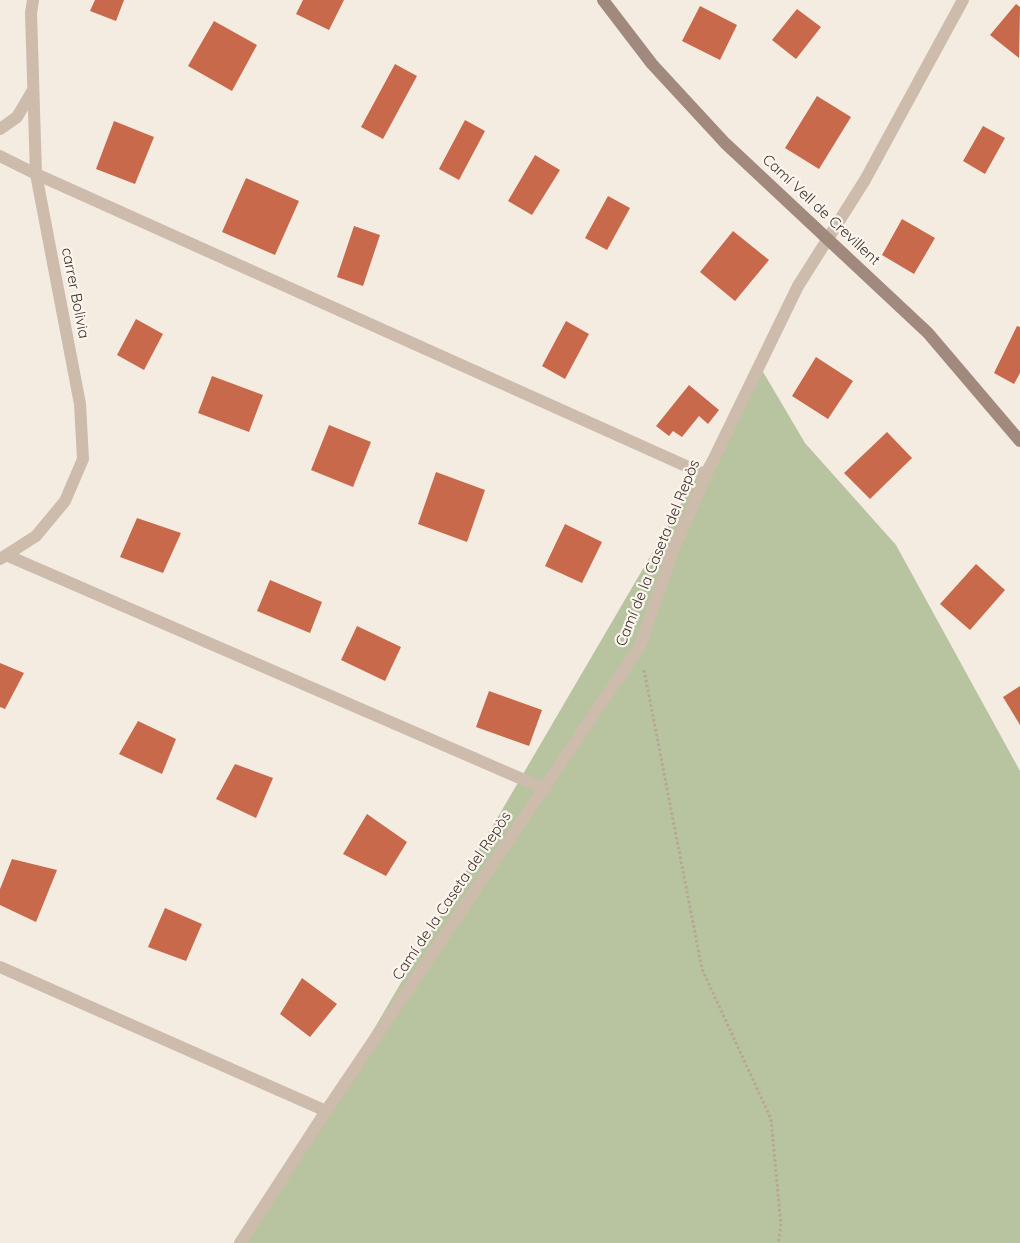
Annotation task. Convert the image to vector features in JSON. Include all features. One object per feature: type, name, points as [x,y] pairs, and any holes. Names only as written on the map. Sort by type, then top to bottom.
[{"type":"street","name":"carrer Bolivia","points":[[3,557],[36,536],[65,501],[83,459],[80,404],[36,174],[32,0]]},
{"type":"street","name":"Camí Vell de Crevillent","points":[[602,0],[652,64],[725,143],[928,333],[1020,441]]},
{"type":"street","name":"Camí de la Caseta del Repòs","points":[[240,1243],[326,1111],[640,646],[672,552],[706,475],[798,286],[865,180],[963,0]]},
{"type":"street","points":[[0,130],[17,117],[33,90]]},
{"type":"street","points":[[0,156],[36,174],[706,475]]},
{"type":"street","points":[[3,557],[545,789]]},
{"type":"street","points":[[0,967],[326,1111]]},
{"type":"path","points":[[640,646],[702,969],[770,1119],[781,1226],[778,1243]]},
{"type":"green space","points":[[759,365],[805,443],[896,545],[1020,771],[1020,1243],[240,1243],[326,1111],[744,396]]},
{"type":"building","points":[[95,0],[124,0],[116,21],[90,11]]},
{"type":"building","points":[[303,0],[344,0],[329,30],[296,14]]},
{"type":"building","points":[[1016,4],[1020,7],[1019,58],[990,35]]},
{"type":"building","points":[[700,6],[737,25],[720,60],[682,41]]},
{"type":"building","points":[[797,9],[821,27],[796,59],[772,40]]},
{"type":"building","points":[[214,21],[257,45],[232,91],[188,66]]},
{"type":"building","points":[[395,64],[417,76],[383,139],[361,127]]},
{"type":"building","points":[[817,96],[851,117],[819,169],[785,148]]},
{"type":"building","points":[[465,120],[485,131],[459,180],[439,169]]},
{"type":"building","points":[[114,121],[154,137],[135,184],[96,169]]},
{"type":"building","points":[[983,126],[1005,138],[985,174],[963,161]]},
{"type":"building","points":[[535,155],[560,170],[532,215],[508,201]]},
{"type":"building","points":[[246,178],[299,201],[275,255],[222,232]]},
{"type":"building","points":[[608,196],[630,208],[607,250],[585,238]]},
{"type":"building","points":[[902,219],[935,238],[914,274],[882,255]]},
{"type":"building","points":[[354,226],[380,235],[363,286],[337,277]]},
{"type":"building","points":[[733,231],[769,260],[735,301],[700,272]]},
{"type":"building","points":[[136,319],[163,334],[144,370],[117,355]]},
{"type":"building","points":[[566,321],[589,334],[565,379],[542,366]]},
{"type":"building","points":[[1017,326],[1020,327],[1020,373],[1014,384],[994,373]]},
{"type":"building","points":[[816,357],[853,381],[828,419],[792,396]]},
{"type":"building","points":[[212,376],[263,395],[249,432],[198,413]]},
{"type":"building","points":[[689,385],[719,410],[708,424],[699,416],[682,437],[673,431],[669,436],[656,426]]},
{"type":"building","points":[[329,425],[371,442],[353,487],[311,470]]},
{"type":"building","points":[[887,432],[912,458],[870,499],[844,473]]},
{"type":"building","points":[[436,472],[485,490],[467,542],[418,524]]},
{"type":"building","points":[[137,518],[181,533],[163,573],[120,557]]},
{"type":"building","points":[[565,524],[602,542],[582,583],[545,566]]},
{"type":"building","points":[[976,564],[1005,590],[970,630],[940,604]]},
{"type":"building","points":[[270,580],[322,602],[310,633],[257,611]]},
{"type":"building","points":[[357,626],[401,647],[385,681],[341,660]]},
{"type":"building","points":[[0,663],[24,673],[5,709],[0,707]]},
{"type":"building","points":[[1020,686],[1020,725],[1003,697]]},
{"type":"building","points":[[489,691],[542,710],[529,746],[476,727]]},
{"type":"building","points":[[138,721],[176,739],[162,774],[119,754]]},
{"type":"building","points":[[235,764],[273,778],[256,818],[216,799]]},
{"type":"building","points":[[367,814],[407,842],[386,876],[343,854]]},
{"type":"building","points":[[12,859],[57,870],[36,922],[0,905],[0,889]]},
{"type":"building","points":[[165,908],[202,924],[186,961],[148,947]]},
{"type":"building","points":[[302,978],[337,1004],[310,1037],[280,1014]]}]
